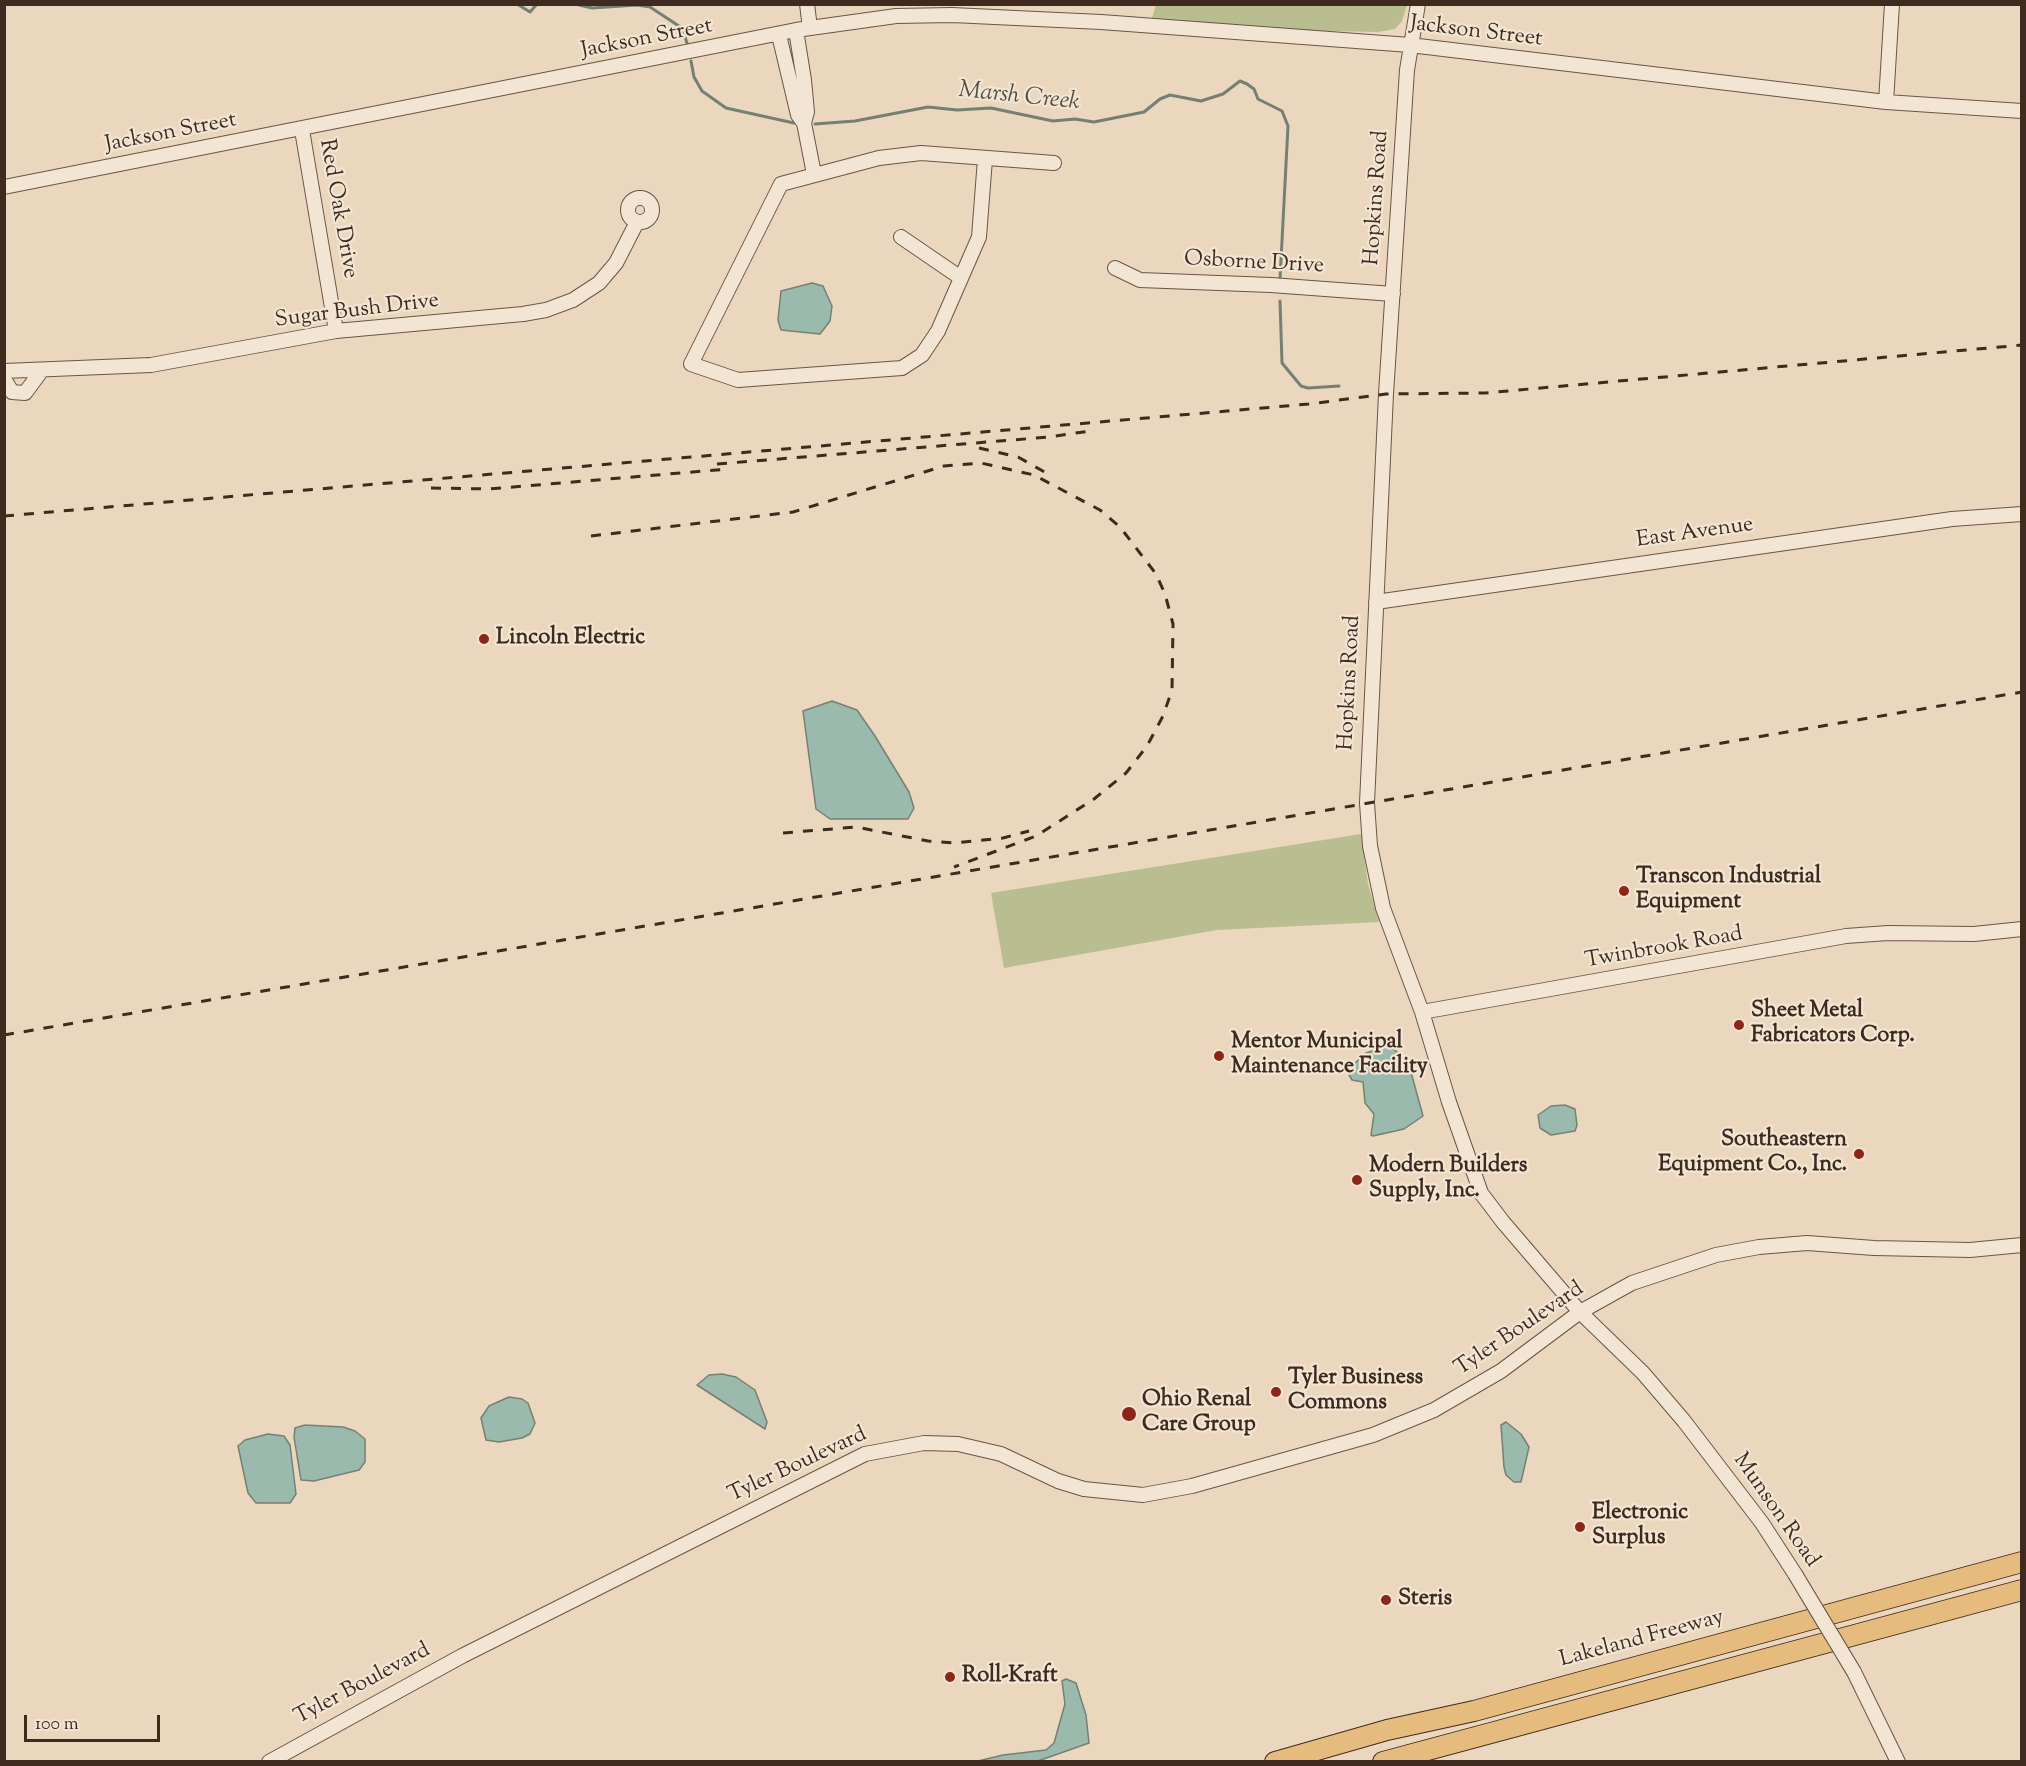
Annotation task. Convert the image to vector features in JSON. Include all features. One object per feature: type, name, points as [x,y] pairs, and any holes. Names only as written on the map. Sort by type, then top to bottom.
[{"type":"highway","name":"Lakeland Freeway","points":[[1275,1761],[1387,1730],[1474,1710],[2022,1562]]},
{"type":"highway","points":[[1383,1761],[2022,1590]]},
{"type":"street","points":[[807,4],[810,28]]},
{"type":"street","name":"Hopkins Road","points":[[1418,4],[1410,45],[1393,294],[1367,803],[1370,846],[1383,908],[1422,1012],[1449,1102],[1481,1193],[1580,1312]]},
{"type":"street","points":[[1886,102],[1892,4]]},
{"type":"street","name":"Jackson Street","points":[[4,187],[302,130],[796,30],[896,16],[952,15],[1410,45],[1886,102],[2022,111]]},
{"type":"street","points":[[796,30],[807,112],[804,123]]},
{"type":"street","points":[[778,35],[798,115],[804,123],[814,174]]},
{"type":"street","name":"Red Oak Drive","points":[[302,130],[336,331]]},
{"type":"street","points":[[985,159],[979,237],[938,331],[922,355],[902,368],[738,380],[691,364],[781,184],[879,158],[921,153],[1054,163]]},
{"type":"street","name":"Sugar Bush Drive","points":[[4,371],[180,361],[336,331],[523,314],[560,305],[584,293],[608,274],[637,222]]},
{"type":"street","points":[[901,237],[961,278]]},
{"type":"street","name":"Osborne Drive","points":[[1115,268],[1140,280],[1271,285],[1393,294]]},
{"type":"street","points":[[4,379],[12,392],[25,393],[42,370]]},
{"type":"street","name":"East Avenue","points":[[1376,602],[1952,519],[2022,514]]},
{"type":"street","name":"Twinbrook Road","points":[[1422,1012],[1846,936],[1888,933],[1974,934],[2022,929]]},
{"type":"street","name":"Tyler Boulevard","points":[[268,1761],[462,1656],[865,1454],[924,1443],[958,1444],[1001,1454],[1058,1481],[1100,1492],[1143,1496],[1184,1488],[1373,1435],[1434,1410],[1501,1371],[1580,1312],[1632,1283],[1693,1261],[1739,1249],[1807,1243],[1874,1248],[1970,1250],[2022,1245]]},
{"type":"street","name":"Munson Road","points":[[1580,1312],[1643,1373],[1684,1421],[1762,1523],[1854,1672],[1898,1761]]},
{"type":"green space","points":[[1156,5],[1407,5],[1402,21],[1395,29],[1378,32],[1272,30],[1151,21]]},
{"type":"green space","points":[[1361,834],[1368,884],[1379,922],[1217,930],[1004,968],[991,893]]},
{"type":"shaded area","points":[[812,283],[823,286],[832,306],[830,321],[820,334],[781,330],[778,320],[781,291]]},
{"type":"shaded area","points":[[832,701],[857,710],[875,736],[909,792],[914,808],[908,819],[830,819],[816,809],[803,711]]},
{"type":"shaded area","points":[[1386,1047],[1394,1049],[1409,1065],[1423,1116],[1404,1129],[1373,1136],[1371,1135],[1374,1114],[1365,1103],[1363,1082],[1352,1080],[1349,1075],[1355,1063],[1366,1053]]},
{"type":"shaded area","points":[[1565,1105],[1575,1109],[1577,1125],[1575,1131],[1551,1135],[1540,1128],[1538,1115],[1551,1106]]},
{"type":"shaded area","points":[[722,1374],[736,1377],[755,1390],[767,1422],[765,1429],[697,1385],[709,1375]]},
{"type":"shaded area","points":[[509,1397],[522,1399],[528,1403],[535,1423],[530,1434],[522,1438],[499,1442],[486,1440],[481,1418],[489,1406]]},
{"type":"shaded area","points":[[1506,1422],[1521,1434],[1529,1447],[1521,1482],[1514,1482],[1506,1475],[1504,1467],[1501,1425]]},
{"type":"shaded area","points":[[305,1425],[343,1427],[355,1431],[365,1439],[365,1462],[359,1470],[314,1481],[301,1480],[294,1437],[295,1428]]},
{"type":"shaded area","points":[[268,1434],[284,1436],[290,1445],[296,1494],[290,1503],[256,1503],[248,1493],[238,1446],[245,1440]]},
{"type":"shaded area","points":[[1066,1679],[1076,1683],[1086,1715],[1089,1743],[1038,1761],[978,1761],[1003,1755],[1046,1750],[1054,1743],[1065,1704],[1062,1681]]},
{"type":"waterway","name":"Marsh Creek","points":[[517,4],[530,12],[537,4]]},
{"type":"waterway","name":"Marsh Creek","points":[[575,4],[592,8],[637,5],[650,7],[682,28],[688,46]]},
{"type":"waterway","name":"Marsh Creek","points":[[691,61],[694,77],[702,91],[726,108],[794,123]]},
{"type":"waterway","name":"Marsh Creek","points":[[815,124],[855,121],[928,107],[957,110],[991,108],[1053,121],[1075,119],[1094,122],[1144,112],[1160,99],[1170,95],[1201,101],[1223,94],[1240,81],[1254,89],[1258,99],[1282,111],[1288,126],[1280,279]]},
{"type":"waterway","name":"Marsh Creek","points":[[1280,301],[1282,363],[1301,386],[1308,388],[1339,386]]},
{"type":"railway","points":[[4,516],[1309,404],[1386,394],[1485,393],[2022,345]]},
{"type":"railway","points":[[717,464],[1049,437],[1090,431]]},
{"type":"railway","points":[[979,448],[1018,457],[1048,474]]},
{"type":"railway","points":[[591,536],[793,512],[944,466],[981,463],[1034,475],[1100,510],[1120,527],[1156,574],[1165,594],[1173,624],[1172,690],[1163,716],[1147,746],[1126,773],[1094,799],[1036,836],[954,867]]},
{"type":"railway","points":[[431,488],[489,489],[728,469]]},
{"type":"railway","points":[[4,1035],[2022,692]]},
{"type":"railway","points":[[783,833],[856,827],[928,841],[953,843],[1003,838],[1029,831]]},
{"type":"place","name":"Lincoln Electric","points":[[484,639]]},
{"type":"place","name":"Transcon Industrial Equipment","points":[[1624,891]]},
{"type":"place","name":"Sheet Metal Fabricators Corp.","points":[[1739,1025]]},
{"type":"place","name":"Mentor Municipal Maintenance Facility","points":[[1219,1056]]},
{"type":"place","name":"Southeastern Equipment Co., Inc.","points":[[1859,1154]]},
{"type":"place","name":"Modern Builders Supply, Inc.","points":[[1357,1180]]},
{"type":"place","name":"Tyler Business Commons","points":[[1276,1392]]},
{"type":"place","name":"Ohio Renal Care Group","points":[[1129,1414]]},
{"type":"place","name":"Electronic Surplus","points":[[1580,1527]]},
{"type":"place","name":"Steris","points":[[1386,1600]]},
{"type":"place","name":"Roll-Kraft","points":[[950,1677]]}]
